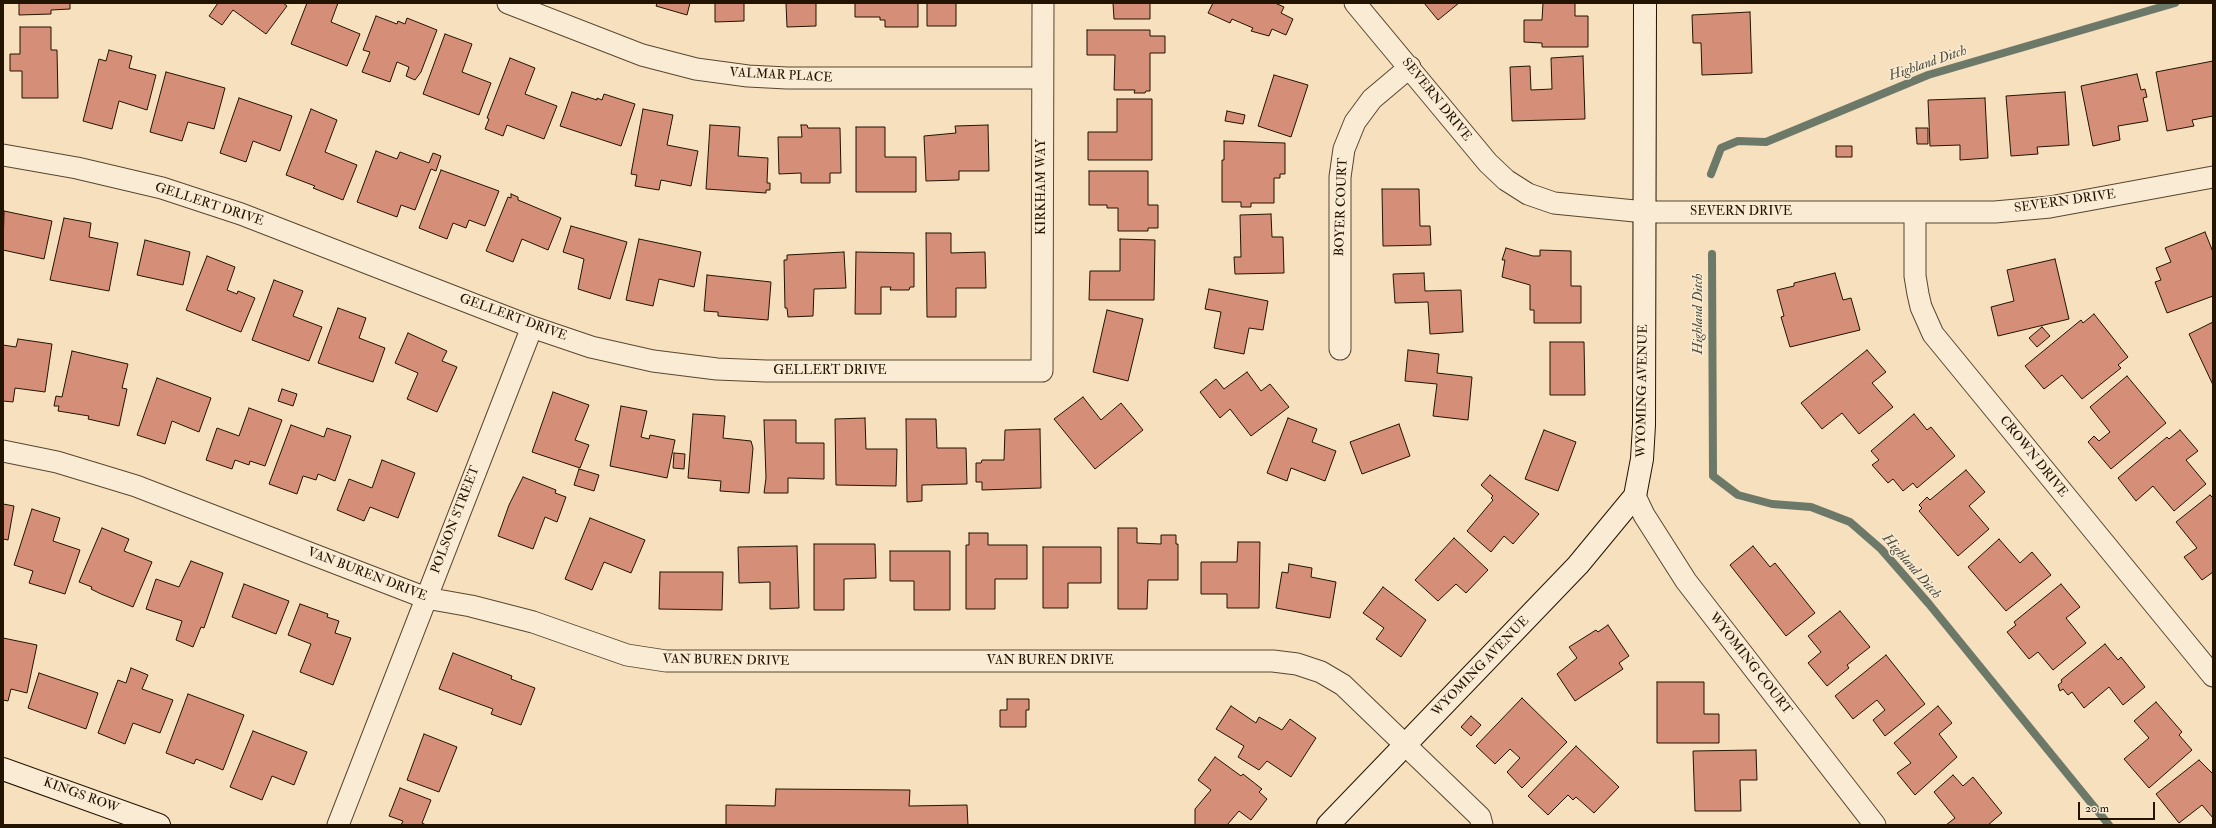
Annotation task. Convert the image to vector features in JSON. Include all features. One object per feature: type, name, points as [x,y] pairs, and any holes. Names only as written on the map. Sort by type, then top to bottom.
[{"type":"street","name":"VALMAR PLACE","points":[[508,3],[642,55],[711,71],[748,76],[788,78],[1042,78]]},
{"type":"street","name":"KIRKHAM WAY","points":[[1042,3],[1042,371]]},
{"type":"street","name":"SEVERN DRIVE","points":[[1355,3],[1410,67],[1488,163],[1506,180],[1528,194],[1554,203],[1645,212],[1995,212],[2050,207],[2213,177]]},
{"type":"street","name":"WYOMING AVENUE","points":[[1328,825],[1578,565],[1635,496],[1642,459],[1644,425],[1645,3]]},
{"type":"street","name":"BOYER COURT","points":[[1340,349],[1340,177],[1344,149],[1355,122],[1372,99],[1410,67]]},
{"type":"street","name":"GELLERT DRIVE","points":[[3,155],[77,168],[162,188],[220,207],[532,327],[591,347],[653,361],[717,369],[766,371],[1042,371]]},
{"type":"street","name":"CROWN DRIVE","points":[[1915,212],[1915,276],[1920,307],[1933,334],[2213,676]]},
{"type":"street","name":"POLSON STREET","points":[[338,825],[532,327]]},
{"type":"street","name":"VAN BUREN DRIVE","points":[[3,451],[57,462],[136,486],[426,598],[471,606],[532,622],[627,655],[666,661],[1273,661],[1297,664],[1321,672],[1343,685],[1406,744],[1480,817],[1482,825]]},
{"type":"street","name":"WYOMING COURT","points":[[1635,496],[1644,515],[1686,581],[1875,825]]},
{"type":"street","name":"KINGS ROW","points":[[3,769],[25,775],[159,825]]},
{"type":"building","points":[[19,3],[70,3],[70,9],[51,10],[51,14],[19,15]]},
{"type":"building","points":[[218,3],[283,3],[287,6],[266,34],[233,10],[222,25],[209,16]]},
{"type":"building","points":[[307,3],[338,3],[331,22],[360,34],[347,66],[291,44]]},
{"type":"building","points":[[657,3],[690,3],[687,15],[656,6]]},
{"type":"building","points":[[715,3],[744,3],[744,21],[715,22]]},
{"type":"building","points":[[786,3],[816,3],[816,26],[787,27]]},
{"type":"building","points":[[855,3],[918,3],[918,27],[885,27],[885,20],[880,20],[880,17],[855,17]]},
{"type":"building","points":[[927,3],[956,3],[956,26],[927,26]]},
{"type":"building","points":[[1113,3],[1150,3],[1150,19],[1114,19]]},
{"type":"building","points":[[1213,3],[1275,3],[1284,7],[1281,13],[1293,19],[1286,35],[1272,29],[1269,36],[1251,31],[1253,28],[1232,19],[1230,23],[1208,13]]},
{"type":"building","points":[[1424,3],[1459,3],[1438,20]]},
{"type":"building","points":[[1543,3],[1575,3],[1575,16],[1588,16],[1588,47],[1542,47],[1542,43],[1524,42],[1524,20],[1542,20]]},
{"type":"building","points":[[1750,12],[1752,73],[1702,75],[1701,43],[1693,43],[1692,15]]},
{"type":"building","points":[[376,16],[397,24],[398,21],[405,24],[407,18],[437,30],[421,72],[415,80],[406,76],[409,67],[397,62],[390,82],[362,72],[370,52],[363,50]]},
{"type":"building","points":[[20,27],[51,27],[51,50],[57,50],[58,98],[22,98],[22,71],[10,71],[10,54],[20,54]]},
{"type":"building","points":[[1087,30],[1150,30],[1150,36],[1165,36],[1165,53],[1150,53],[1150,91],[1146,91],[1145,93],[1134,93],[1135,90],[1114,90],[1115,55],[1087,55]]},
{"type":"building","points":[[445,34],[472,44],[462,72],[491,83],[479,115],[423,94]]},
{"type":"building","points":[[109,50],[132,56],[129,68],[156,75],[147,110],[119,101],[112,129],[83,121],[99,59],[106,61]]},
{"type":"building","points":[[1583,56],[1585,119],[1512,121],[1510,67],[1530,66],[1531,90],[1552,89],[1551,58]]},
{"type":"building","points":[[510,58],[535,68],[525,94],[557,106],[544,139],[507,125],[503,136],[485,129],[489,119],[487,118]]},
{"type":"building","points":[[2213,61],[2213,116],[2192,120],[2194,126],[2167,131],[2156,72]]},
{"type":"building","points":[[166,72],[225,88],[214,129],[188,122],[182,141],[150,132]]},
{"type":"building","points":[[2137,74],[2141,90],[2145,89],[2147,97],[2143,98],[2148,121],[2118,126],[2120,140],[2093,146],[2081,86]]},
{"type":"building","points":[[1274,75],[1308,85],[1291,137],[1258,126]]},
{"type":"building","points":[[572,92],[597,100],[597,98],[602,100],[604,94],[635,104],[621,146],[560,126]]},
{"type":"building","points":[[2065,92],[2069,145],[2037,147],[2038,154],[2011,156],[2006,96]]},
{"type":"building","points":[[239,98],[292,116],[280,151],[253,141],[246,162],[220,153]]},
{"type":"building","points":[[1985,98],[1988,158],[1960,160],[1960,145],[1930,146],[1928,100]]},
{"type":"building","points":[[1117,99],[1152,99],[1152,160],[1088,160],[1088,132],[1117,132]]},
{"type":"building","points":[[311,109],[337,120],[325,152],[357,165],[343,200],[313,188],[315,186],[286,175]]},
{"type":"building","points":[[643,109],[673,115],[667,145],[698,151],[691,186],[661,180],[659,190],[635,186],[637,175],[631,174]]},
{"type":"building","points":[[1227,111],[1245,115],[1243,124],[1225,121]]},
{"type":"building","points":[[710,125],[740,127],[738,156],[768,158],[767,183],[770,183],[770,190],[766,190],[766,193],[706,189]]},
{"type":"building","points":[[801,125],[807,125],[808,128],[840,128],[841,173],[830,173],[830,183],[801,183],[801,173],[779,174],[778,137],[802,137]]},
{"type":"building","points":[[988,125],[989,171],[959,171],[959,180],[926,181],[924,136],[956,133],[955,126]]},
{"type":"building","points":[[856,127],[885,127],[885,157],[916,157],[916,192],[856,192]]},
{"type":"building","points":[[1916,128],[1928,128],[1928,144],[1917,144]]},
{"type":"building","points":[[1224,141],[1285,143],[1285,174],[1280,174],[1280,178],[1274,178],[1274,203],[1251,203],[1251,207],[1241,207],[1241,202],[1222,202],[1222,160],[1224,160]]},
{"type":"building","points":[[1836,146],[1852,146],[1852,157],[1836,157]]},
{"type":"building","points":[[376,151],[397,159],[400,152],[429,163],[433,153],[441,156],[436,171],[431,169],[415,210],[401,205],[397,217],[357,202]]},
{"type":"building","points":[[441,170],[499,191],[485,226],[469,220],[466,228],[453,223],[447,239],[419,228]]},
{"type":"building","points":[[1089,171],[1148,171],[1148,205],[1158,205],[1158,228],[1148,228],[1148,231],[1118,231],[1118,208],[1107,208],[1107,205],[1089,205]]},
{"type":"building","points":[[1382,189],[1419,189],[1420,226],[1430,226],[1431,245],[1383,246]]},
{"type":"building","points":[[511,194],[518,197],[518,200],[561,218],[548,250],[522,239],[513,262],[486,251],[508,197],[511,198]]},
{"type":"building","points":[[4,211],[52,221],[44,259],[3,250]]},
{"type":"building","points":[[1271,214],[1272,237],[1283,237],[1284,273],[1235,274],[1234,257],[1241,257],[1240,215]]},
{"type":"building","points":[[64,218],[91,223],[89,237],[118,243],[109,291],[50,280]]},
{"type":"building","points":[[571,226],[627,242],[610,299],[578,289],[584,259],[563,252]]},
{"type":"building","points":[[2205,232],[2213,252],[2213,296],[2167,313],[2155,282],[2161,280],[2156,268],[2171,262],[2165,248]]},
{"type":"building","points":[[926,233],[951,233],[951,253],[985,252],[986,288],[956,288],[956,317],[927,317]]},
{"type":"building","points":[[639,239],[701,252],[694,287],[659,279],[653,306],[626,300]]},
{"type":"building","points":[[1120,239],[1155,240],[1154,300],[1089,300],[1090,271],[1120,271]]},
{"type":"building","points":[[145,240],[190,252],[183,285],[137,275]]},
{"type":"building","points":[[1506,248],[1533,256],[1540,256],[1540,250],[1571,251],[1571,286],[1581,286],[1581,323],[1534,323],[1534,310],[1530,310],[1530,285],[1502,277],[1505,260],[1502,260]]},
{"type":"building","points":[[844,252],[846,288],[814,289],[813,316],[788,317],[787,308],[785,308],[784,260],[787,260],[787,255]]},
{"type":"building","points":[[856,252],[914,253],[914,287],[910,287],[909,290],[890,290],[891,287],[881,287],[881,314],[855,314]]},
{"type":"building","points":[[207,256],[235,267],[227,290],[237,294],[238,291],[255,298],[241,332],[186,310]]},
{"type":"building","points":[[2055,259],[2069,319],[1998,336],[1991,307],[2014,301],[2007,270]]},
{"type":"building","points":[[1424,273],[1425,291],[1461,290],[1463,332],[1430,334],[1428,302],[1395,303],[1393,274]]},
{"type":"building","points":[[1835,273],[1843,300],[1851,298],[1860,330],[1790,347],[1781,317],[1784,316],[1777,290],[1794,286],[1794,283]]},
{"type":"building","points":[[707,275],[771,282],[768,320],[718,316],[718,312],[704,311]]},
{"type":"building","points":[[274,280],[303,291],[293,316],[322,327],[309,361],[252,340]]},
{"type":"building","points":[[1209,289],[1268,301],[1263,330],[1249,328],[1244,354],[1214,348],[1221,312],[1205,309]]},
{"type":"building","points":[[338,308],[366,318],[359,338],[385,348],[373,382],[318,363]]},
{"type":"building","points":[[1107,310],[1143,319],[1128,381],[1093,372]]},
{"type":"building","points":[[2094,314],[2128,357],[2118,365],[2121,368],[2082,399],[2062,375],[2044,389],[2025,366],[2081,320],[2083,323]]},
{"type":"building","points":[[2213,322],[2213,385],[2189,334]]},
{"type":"building","points":[[2042,327],[2050,336],[2037,347],[2029,338]]},
{"type":"building","points":[[408,333],[447,351],[442,361],[457,367],[437,412],[407,399],[418,373],[395,363]]},
{"type":"building","points":[[18,339],[52,344],[45,392],[15,388],[13,402],[3,401],[3,345],[16,347]]},
{"type":"building","points":[[1550,342],[1584,342],[1585,395],[1550,395]]},
{"type":"building","points":[[1408,350],[1439,354],[1437,373],[1472,377],[1468,420],[1433,416],[1437,384],[1405,381]]},
{"type":"building","points":[[1867,350],[1886,372],[1872,383],[1893,407],[1859,434],[1842,413],[1822,429],[1801,403]]},
{"type":"building","points":[[72,351],[128,364],[122,388],[127,389],[119,426],[88,419],[89,416],[58,411],[59,406],[54,406],[56,396],[62,397]]},
{"type":"building","points":[[1247,372],[1261,391],[1270,384],[1289,407],[1251,436],[1230,409],[1220,418],[1200,392],[1216,379],[1224,389]]},
{"type":"building","points":[[2127,376],[2166,423],[2111,469],[2088,442],[2094,436],[2099,441],[2110,432],[2090,407]]},
{"type":"building","points":[[157,378],[211,398],[199,432],[172,421],[165,444],[137,435]]},
{"type":"building","points":[[282,389],[297,394],[293,406],[278,401]]},
{"type":"building","points":[[553,392],[589,405],[575,440],[589,445],[580,468],[532,452]]},
{"type":"building","points":[[1083,397],[1101,420],[1121,403],[1143,430],[1095,469],[1054,419]]},
{"type":"building","points":[[621,406],[647,411],[641,437],[649,439],[650,435],[675,440],[667,478],[610,466]]},
{"type":"building","points":[[249,408],[282,420],[265,466],[250,461],[249,465],[235,460],[232,469],[206,460],[217,428],[239,436]]},
{"type":"building","points":[[693,414],[725,416],[723,438],[751,441],[753,448],[749,493],[720,491],[721,481],[688,478]]},
{"type":"building","points":[[1914,414],[1927,430],[1931,427],[1955,456],[1917,488],[1913,483],[1903,491],[1893,479],[1888,483],[1872,465],[1879,460],[1871,451]]},
{"type":"building","points":[[865,418],[866,449],[897,449],[896,486],[836,485],[835,419]]},
{"type":"building","points":[[1288,418],[1317,429],[1312,442],[1336,451],[1325,481],[1291,468],[1287,481],[1267,473]]},
{"type":"building","points":[[906,419],[936,419],[937,448],[966,448],[967,484],[922,485],[922,501],[907,502]]},
{"type":"building","points":[[764,420],[796,420],[796,443],[824,443],[824,479],[788,478],[788,493],[764,493],[766,478]]},
{"type":"building","points":[[1399,424],[1410,456],[1362,474],[1350,442]]},
{"type":"building","points":[[291,425],[324,437],[327,428],[351,436],[335,481],[318,474],[316,480],[303,476],[297,494],[269,484]]},
{"type":"building","points":[[1040,429],[1041,488],[982,490],[982,482],[976,482],[976,463],[981,463],[982,460],[1004,460],[1005,430]]},
{"type":"building","points":[[1544,430],[1576,442],[1558,491],[1525,479]]},
{"type":"building","points":[[2180,430],[2198,451],[2186,460],[2206,484],[2174,511],[2153,486],[2136,501],[2118,478],[2167,437],[2169,439]]},
{"type":"building","points":[[674,453],[685,454],[684,469],[673,468]]},
{"type":"building","points":[[382,460],[415,473],[398,518],[370,507],[364,521],[337,510],[349,479],[372,488]]},
{"type":"building","points":[[579,469],[599,475],[594,491],[574,485]]},
{"type":"building","points":[[1966,470],[1985,492],[1969,506],[1989,529],[1958,556],[1919,511],[1922,508],[1919,505],[1927,497],[1930,500]]},
{"type":"building","points":[[1490,475],[1539,514],[1513,544],[1504,536],[1491,552],[1467,531],[1493,500],[1491,498],[1493,496],[1481,485]]},
{"type":"building","points":[[523,477],[556,490],[555,493],[566,497],[557,522],[545,517],[533,549],[498,536],[509,505]]},
{"type":"building","points":[[2210,495],[2213,498],[2213,572],[2202,580],[2184,557],[2197,548],[2176,522]]},
{"type":"building","points":[[3,504],[14,506],[8,540],[3,539]]},
{"type":"building","points":[[32,509],[60,518],[53,541],[80,550],[65,594],[29,583],[33,571],[14,565]]},
{"type":"building","points":[[590,518],[645,540],[631,573],[604,562],[592,590],[565,579]]},
{"type":"building","points":[[102,528],[129,539],[124,551],[152,562],[133,607],[101,594],[91,589],[92,587],[79,582]]},
{"type":"building","points":[[1118,528],[1137,528],[1137,543],[1161,544],[1161,535],[1176,535],[1176,544],[1178,544],[1178,580],[1148,580],[1147,609],[1118,609]]},
{"type":"building","points":[[969,533],[988,533],[988,545],[1027,545],[1027,579],[995,579],[995,609],[966,609],[966,545],[969,545]]},
{"type":"building","points":[[1454,538],[1488,570],[1466,593],[1456,584],[1438,601],[1415,580]]},
{"type":"building","points":[[1999,539],[2020,563],[2032,552],[2051,575],[2006,611],[1968,567]]},
{"type":"building","points":[[1238,542],[1260,542],[1259,608],[1227,608],[1227,594],[1201,594],[1201,562],[1237,562]]},
{"type":"building","points":[[814,544],[875,544],[876,578],[844,579],[844,610],[814,610]]},
{"type":"building","points":[[797,546],[799,608],[770,609],[770,582],[739,583],[738,547]]},
{"type":"building","points":[[1753,546],[1770,567],[1775,563],[1815,613],[1786,636],[1730,565]]},
{"type":"building","points":[[1043,547],[1101,547],[1101,583],[1068,583],[1068,608],[1043,608]]},
{"type":"building","points":[[890,551],[950,551],[950,610],[914,610],[914,581],[890,581]]},
{"type":"building","points":[[191,561],[223,573],[204,628],[201,627],[193,647],[176,640],[182,621],[146,609],[156,579],[179,587]]},
{"type":"building","points":[[1289,564],[1312,568],[1311,577],[1336,582],[1330,618],[1276,608],[1282,572],[1288,573]]},
{"type":"building","points":[[660,572],[723,572],[722,610],[659,609]]},
{"type":"building","points":[[244,584],[289,601],[276,634],[232,617]]},
{"type":"building","points":[[2061,584],[2080,607],[2066,618],[2086,643],[2053,670],[2038,652],[2029,659],[2007,632],[2016,625],[2014,622]]},
{"type":"building","points":[[1383,587],[1426,620],[1401,657],[1376,639],[1384,628],[1363,613]]},
{"type":"building","points":[[300,604],[328,614],[327,617],[339,621],[335,633],[351,638],[333,685],[300,672],[311,644],[288,635]]},
{"type":"building","points":[[1840,611],[1870,647],[1847,665],[1849,668],[1827,686],[1808,663],[1821,652],[1808,636]]},
{"type":"building","points":[[1608,625],[1629,656],[1619,663],[1623,669],[1575,701],[1557,674],[1577,658],[1569,647],[1596,630],[1598,632]]},
{"type":"building","points":[[3,638],[37,645],[27,693],[11,689],[8,701],[3,700]]},
{"type":"building","points":[[2105,644],[2118,660],[2121,657],[2145,687],[2123,705],[2109,687],[2084,708],[2072,692],[2068,695],[2063,689],[2060,691],[2058,685],[2062,682],[2061,680]]},
{"type":"building","points":[[453,653],[512,676],[511,679],[535,688],[521,725],[491,714],[493,709],[439,689]]},
{"type":"building","points":[[1886,655],[1925,704],[1885,736],[1873,720],[1885,710],[1877,700],[1853,719],[1835,696]]},
{"type":"building","points":[[131,668],[148,675],[142,689],[173,700],[160,733],[133,723],[125,744],[98,733],[118,680],[126,683]]},
{"type":"building","points":[[39,673],[98,693],[86,729],[28,708]]},
{"type":"building","points":[[1657,682],[1704,682],[1704,714],[1719,714],[1719,743],[1657,743]]},
{"type":"building","points":[[188,694],[244,715],[223,770],[196,759],[194,764],[166,753]]},
{"type":"building","points":[[1522,698],[1567,742],[1522,788],[1507,772],[1520,758],[1510,749],[1495,764],[1476,746]]},
{"type":"building","points":[[1007,699],[1029,699],[1029,710],[1026,710],[1026,727],[1000,727],[1000,710],[1007,710]]},
{"type":"building","points":[[2156,702],[2182,732],[2179,735],[2192,750],[2149,788],[2124,759],[2149,738],[2134,721]]},
{"type":"building","points":[[1231,706],[1256,723],[1259,717],[1282,730],[1290,719],[1316,738],[1291,777],[1267,761],[1259,770],[1238,757],[1244,746],[1216,729]]},
{"type":"building","points":[[1938,706],[1952,723],[1939,734],[1957,757],[1915,795],[1897,773],[1911,763],[1894,743]]},
{"type":"building","points":[[1471,716],[1481,725],[1471,736],[1461,727]]},
{"type":"building","points":[[253,731],[307,752],[294,785],[272,776],[262,800],[230,787]]},
{"type":"building","points":[[424,734],[457,747],[439,792],[407,780]]},
{"type":"building","points":[[1576,746],[1619,787],[1594,813],[1576,797],[1573,800],[1568,795],[1548,815],[1528,796]]},
{"type":"building","points":[[1756,750],[1757,780],[1740,780],[1741,811],[1695,811],[1693,751]]},
{"type":"building","points":[[1215,757],[1241,776],[1243,774],[1262,789],[1259,792],[1267,799],[1251,820],[1239,811],[1227,825],[1195,825],[1195,809],[1211,790],[1198,780]]},
{"type":"building","points":[[2199,760],[2213,774],[2213,818],[2202,805],[2179,823],[2156,794]]},
{"type":"building","points":[[1953,775],[1963,786],[1973,777],[2002,813],[1988,825],[1946,825],[1955,818],[1934,792]]},
{"type":"building","points":[[400,788],[431,800],[422,823],[426,825],[401,825],[403,821],[389,816]]},
{"type":"building","points":[[776,789],[910,790],[909,806],[967,805],[968,825],[726,825],[726,805],[775,806]]},
{"type":"waterway","name":"Highland Ditch","points":[[1711,174],[1721,148],[1738,141],[1766,142],[1928,75],[2175,3]]},
{"type":"waterway","name":"Highland Ditch","points":[[1712,254],[1713,476],[1738,495],[1772,504],[1811,507],[1850,522],[1881,549],[1929,604],[2109,825]]}]
